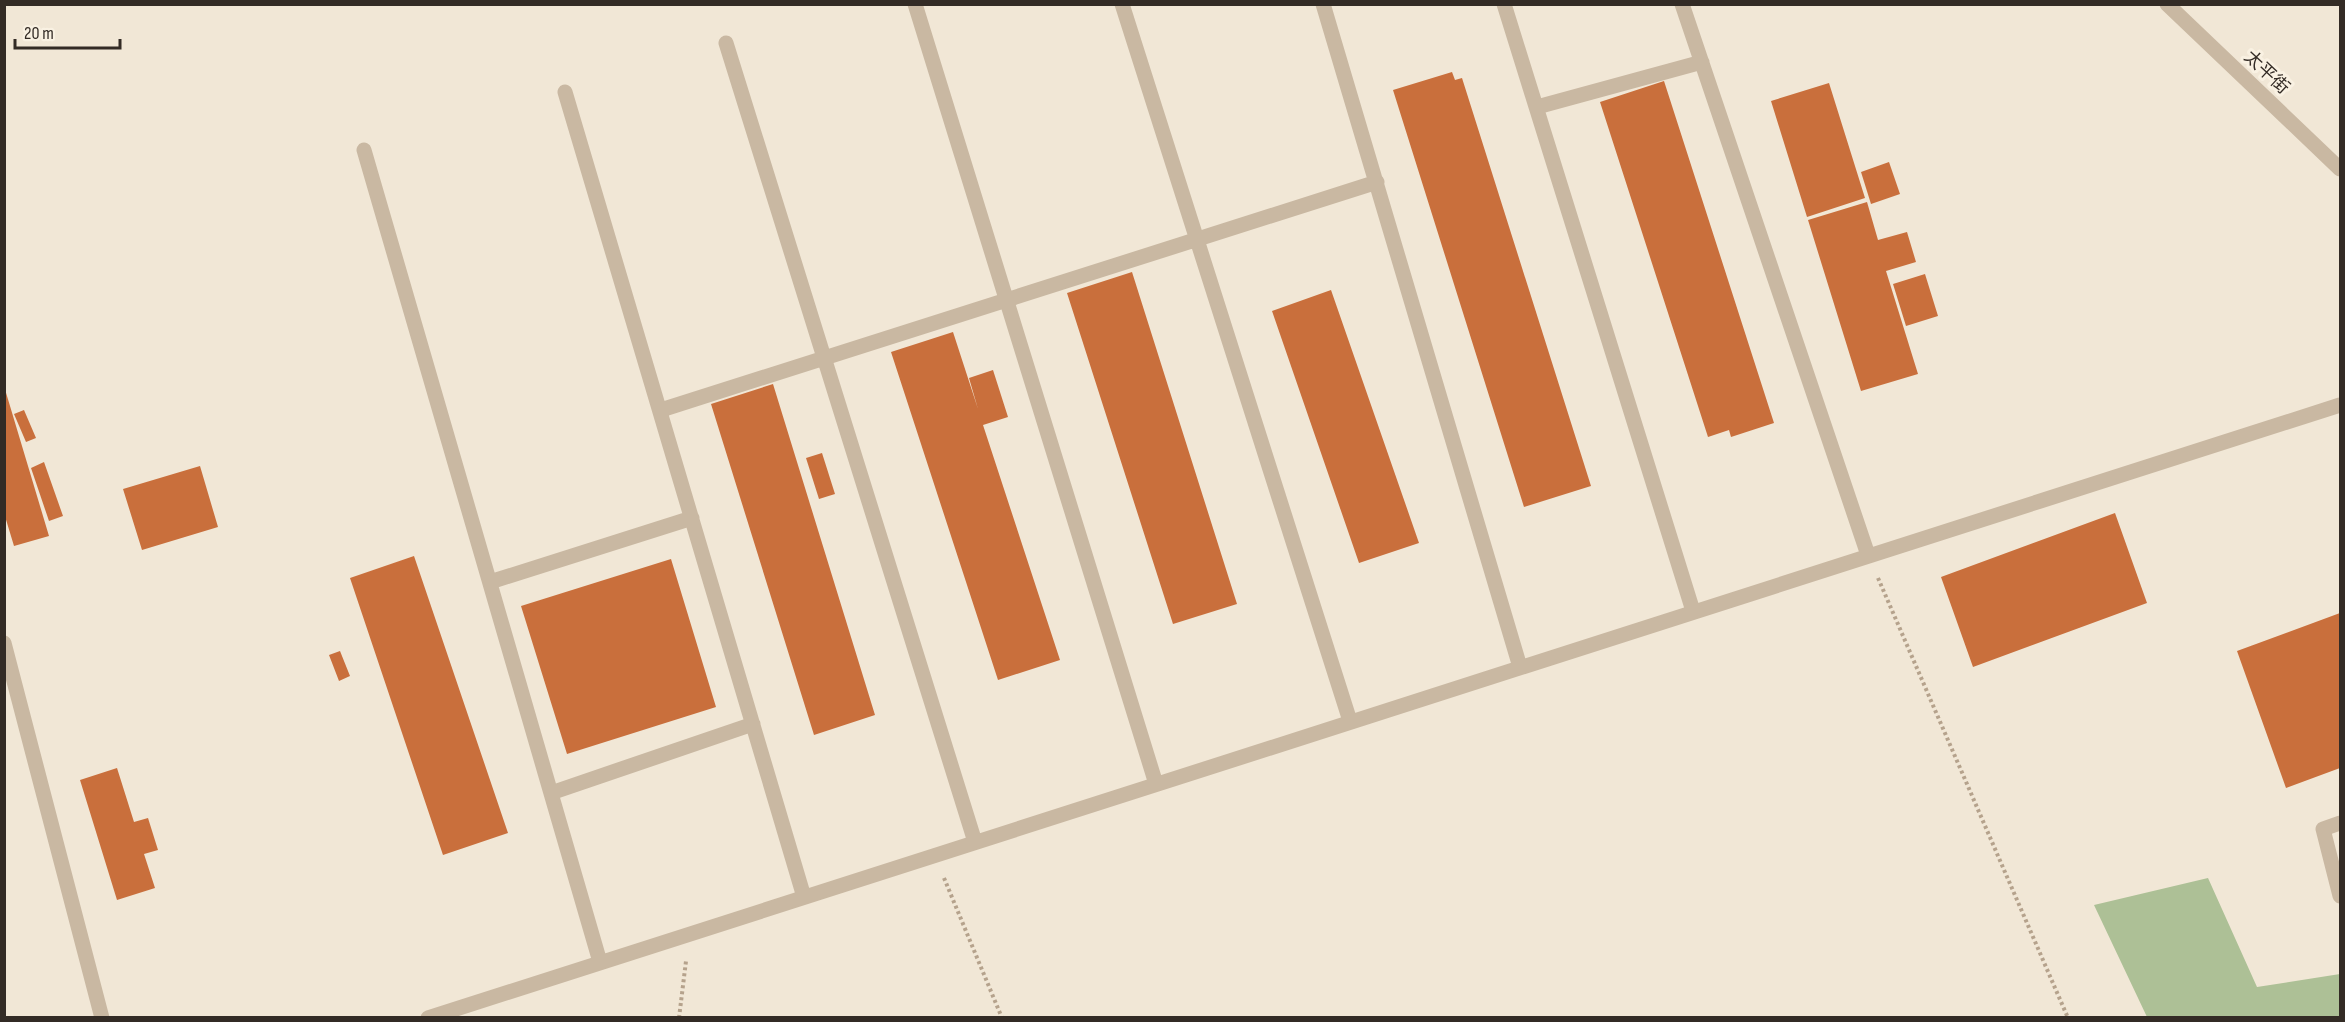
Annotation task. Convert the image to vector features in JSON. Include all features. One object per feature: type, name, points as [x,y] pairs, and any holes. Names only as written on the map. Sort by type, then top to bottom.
[{"type":"street","points":[[915,4],[1156,783]]},
{"type":"street","points":[[1122,4],[1350,721]]},
{"type":"street","points":[[1323,4],[1520,667]]},
{"type":"street","points":[[1504,4],[1693,611]]},
{"type":"street","points":[[1682,4],[1868,555]]},
{"type":"street","name":"太平街","points":[[2167,4],[2340,169]]},
{"type":"street","points":[[726,43],[975,842]]},
{"type":"street","points":[[1537,107],[1702,62]]},
{"type":"street","points":[[565,92],[804,897]]},
{"type":"street","points":[[363,150],[600,962]]},
{"type":"street","points":[[661,410],[1377,182]]},
{"type":"street","points":[[428,1017],[2340,405]]},
{"type":"street","points":[[490,582],[692,518]]},
{"type":"street","points":[[4,643],[102,1017]]},
{"type":"street","points":[[551,793],[753,724]]},
{"type":"street","points":[[2340,823],[2323,829],[2340,896]]},
{"type":"path","points":[[1868,555],[2068,1017]]},
{"type":"path","points":[[935,855],[1002,1017]]},
{"type":"path","points":[[680,1017],[689,934]]},
{"type":"green space","points":[[2208,878],[2257,987],[2340,974],[2340,1017],[2147,1017],[2094,905]]},
{"type":"building","points":[[1452,72],[1455,80],[1462,78],[1591,486],[1524,507],[1393,90]]},
{"type":"building","points":[[1664,81],[1774,423],[1731,437],[1729,430],[1708,437],[1600,102]]},
{"type":"building","points":[[1829,83],[1865,198],[1807,217],[1771,101]]},
{"type":"building","points":[[1889,162],[1900,194],[1871,204],[1861,172]]},
{"type":"building","points":[[1867,202],[1878,240],[1907,232],[1916,262],[1886,271],[1918,374],[1861,391],[1808,220]]},
{"type":"building","points":[[1132,272],[1237,604],[1173,624],[1067,293]]},
{"type":"building","points":[[1925,274],[1938,316],[1906,326],[1893,284]]},
{"type":"building","points":[[1331,290],[1419,543],[1359,563],[1272,311]]},
{"type":"building","points":[[953,332],[978,409],[969,378],[993,370],[1008,417],[983,425],[1060,660],[998,680],[891,352]]},
{"type":"building","points":[[773,384],[875,715],[814,735],[711,404]]},
{"type":"building","points":[[4,386],[49,536],[14,546],[4,513]]},
{"type":"building","points":[[24,410],[36,438],[26,442],[14,414]]},
{"type":"building","points":[[822,453],[835,494],[819,499],[806,458]]},
{"type":"building","points":[[44,462],[63,516],[49,521],[31,468]]},
{"type":"building","points":[[200,466],[218,527],[142,550],[123,489]]},
{"type":"building","points":[[2115,513],[2147,603],[1973,667],[1941,577]]},
{"type":"building","points":[[414,556],[508,833],[443,855],[350,578]]},
{"type":"building","points":[[671,559],[716,707],[567,754],[521,606]]},
{"type":"building","points":[[2340,613],[2340,768],[2286,788],[2237,651]]},
{"type":"building","points":[[340,651],[350,676],[339,681],[329,655]]},
{"type":"building","points":[[117,768],[134,822],[148,818],[158,850],[144,854],[155,888],[117,900],[80,780]]}]
